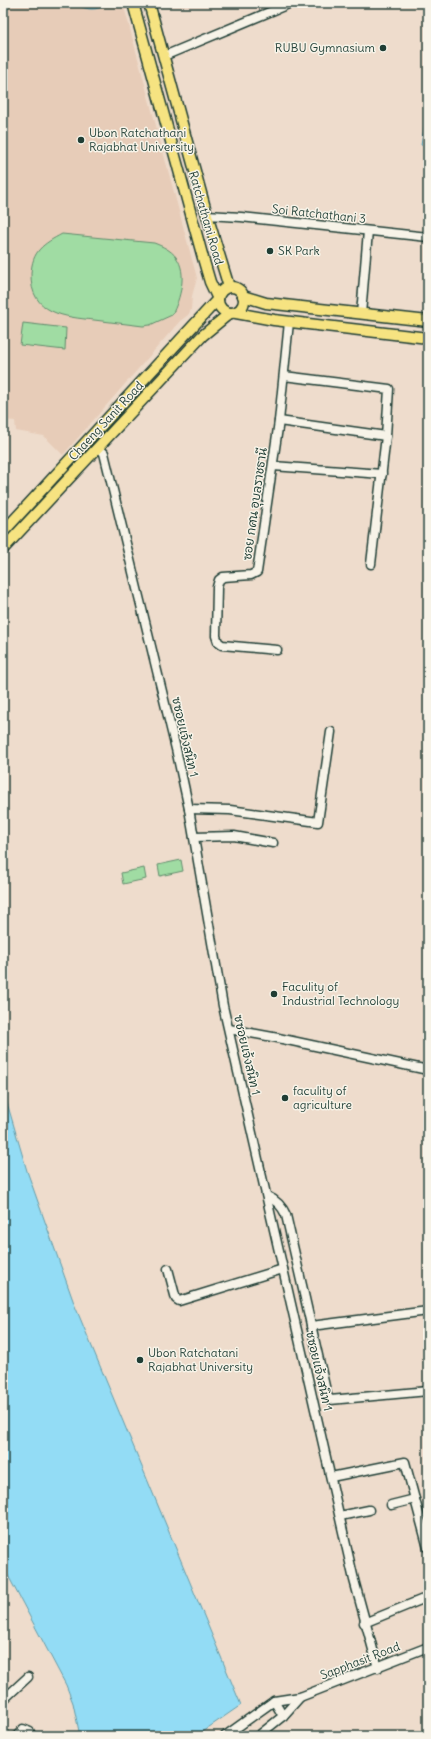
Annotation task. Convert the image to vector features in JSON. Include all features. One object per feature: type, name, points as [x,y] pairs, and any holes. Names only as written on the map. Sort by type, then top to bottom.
[{"type":"main road","name":"Ratchathani Road","points":[[133,3],[210,282],[218,299]]},
{"type":"main road","name":"Ratchathani Road","points":[[149,3],[207,215],[229,287]]},
{"type":"main road","points":[[192,217],[207,215]]},
{"type":"main road","points":[[233,313],[240,309],[243,303],[243,296],[241,291],[236,288],[229,287],[220,293],[218,299],[220,307],[224,311],[233,313],[289,322],[428,338]]},
{"type":"main road","points":[[243,296],[266,303],[428,321]]},
{"type":"main road","name":"Chaeng Sanit Road","points":[[3,532],[218,299]]},
{"type":"main road","name":"Chaeng Sanit Road","points":[[3,549],[202,336],[233,313]]},
{"type":"street","points":[[164,56],[276,6],[291,3]]},
{"type":"street","name":"Soi Ratchathani 3","points":[[207,215],[241,217],[428,237]]},
{"type":"street","points":[[361,314],[368,231]]},
{"type":"street","name":"ซอย กศน อุบลราชธานี","points":[[277,650],[222,645],[218,642],[216,636],[217,587],[219,580],[223,577],[251,575],[257,572],[279,421],[289,322]]},
{"type":"street","points":[[284,376],[389,389],[386,436],[371,564]]},
{"type":"street","points":[[279,421],[386,436]]},
{"type":"street","name":"ซซอยแจ้งสนิท 1","points":[[99,448],[104,453],[190,809],[223,1006],[364,1623],[378,1668]]},
{"type":"street","points":[[273,466],[382,474]]},
{"type":"street","points":[[190,809],[230,810],[318,822],[331,732]]},
{"type":"street","points":[[194,837],[234,836],[273,843]]},
{"type":"street","points":[[229,1029],[428,1070]]},
{"type":"street","points":[[266,1196],[274,1200],[283,1208],[286,1215],[327,1395],[330,1400],[428,1391]]},
{"type":"street","points":[[168,1269],[176,1299],[179,1301],[283,1268]]},
{"type":"street","points":[[311,1326],[428,1311]]},
{"type":"street","points":[[331,1477],[405,1462],[428,1548]]},
{"type":"street","points":[[391,1505],[415,1499]]},
{"type":"street","points":[[340,1516],[369,1510]]},
{"type":"street","points":[[364,1623],[428,1597]]},
{"type":"street","name":"Sapphasit Road","points":[[274,1701],[300,1697],[428,1648]]},
{"type":"street","points":[[3,1700],[28,1678]]},
{"type":"street","points":[[258,1736],[283,1716],[300,1697]]},
{"type":"street","points":[[225,1736],[274,1701],[283,1716]]},
{"type":"street","points":[[16,1736],[23,1729],[30,1732],[31,1736]]},
{"type":"shaded area","name":"Ubon Ratchathani Rajabhat University","points":[[3,3],[123,3],[197,278],[192,296],[191,310],[188,315],[180,321],[63,455],[44,436],[16,431],[15,421],[3,420]]},
{"type":"green space","points":[[62,234],[154,243],[169,250],[180,263],[182,271],[182,286],[172,315],[150,325],[143,326],[72,317],[51,311],[36,298],[32,287],[32,266],[36,254],[40,249],[49,241]]},
{"type":"green space","points":[[23,323],[66,328],[65,350],[20,345]]},
{"type":"green space","points":[[181,860],[183,871],[160,876],[158,865]]},
{"type":"green space","points":[[144,868],[146,879],[123,884],[121,873]]},
{"type":"water","points":[[74,3],[108,3],[100,8],[91,9]]},
{"type":"water","points":[[425,124],[428,125],[428,146],[421,145]]},
{"type":"water","points":[[3,1089],[27,1171],[75,1306],[241,1705],[196,1736],[80,1736],[73,1703],[66,1685],[3,1566]]},
{"type":"place","name":"RUBU Gymnasium","points":[[383,48]]},
{"type":"place","name":"Ubon Ratchathani Rajabhat University","points":[[81,140]]},
{"type":"place","name":"SK Park","points":[[270,251]]},
{"type":"place","name":"Faculity of Industrial Technology","points":[[274,994]]},
{"type":"place","name":"faculity of agriculture","points":[[285,1098]]},
{"type":"place","name":"Ubon Ratchatani Rajabhat University","points":[[140,1360]]}]
